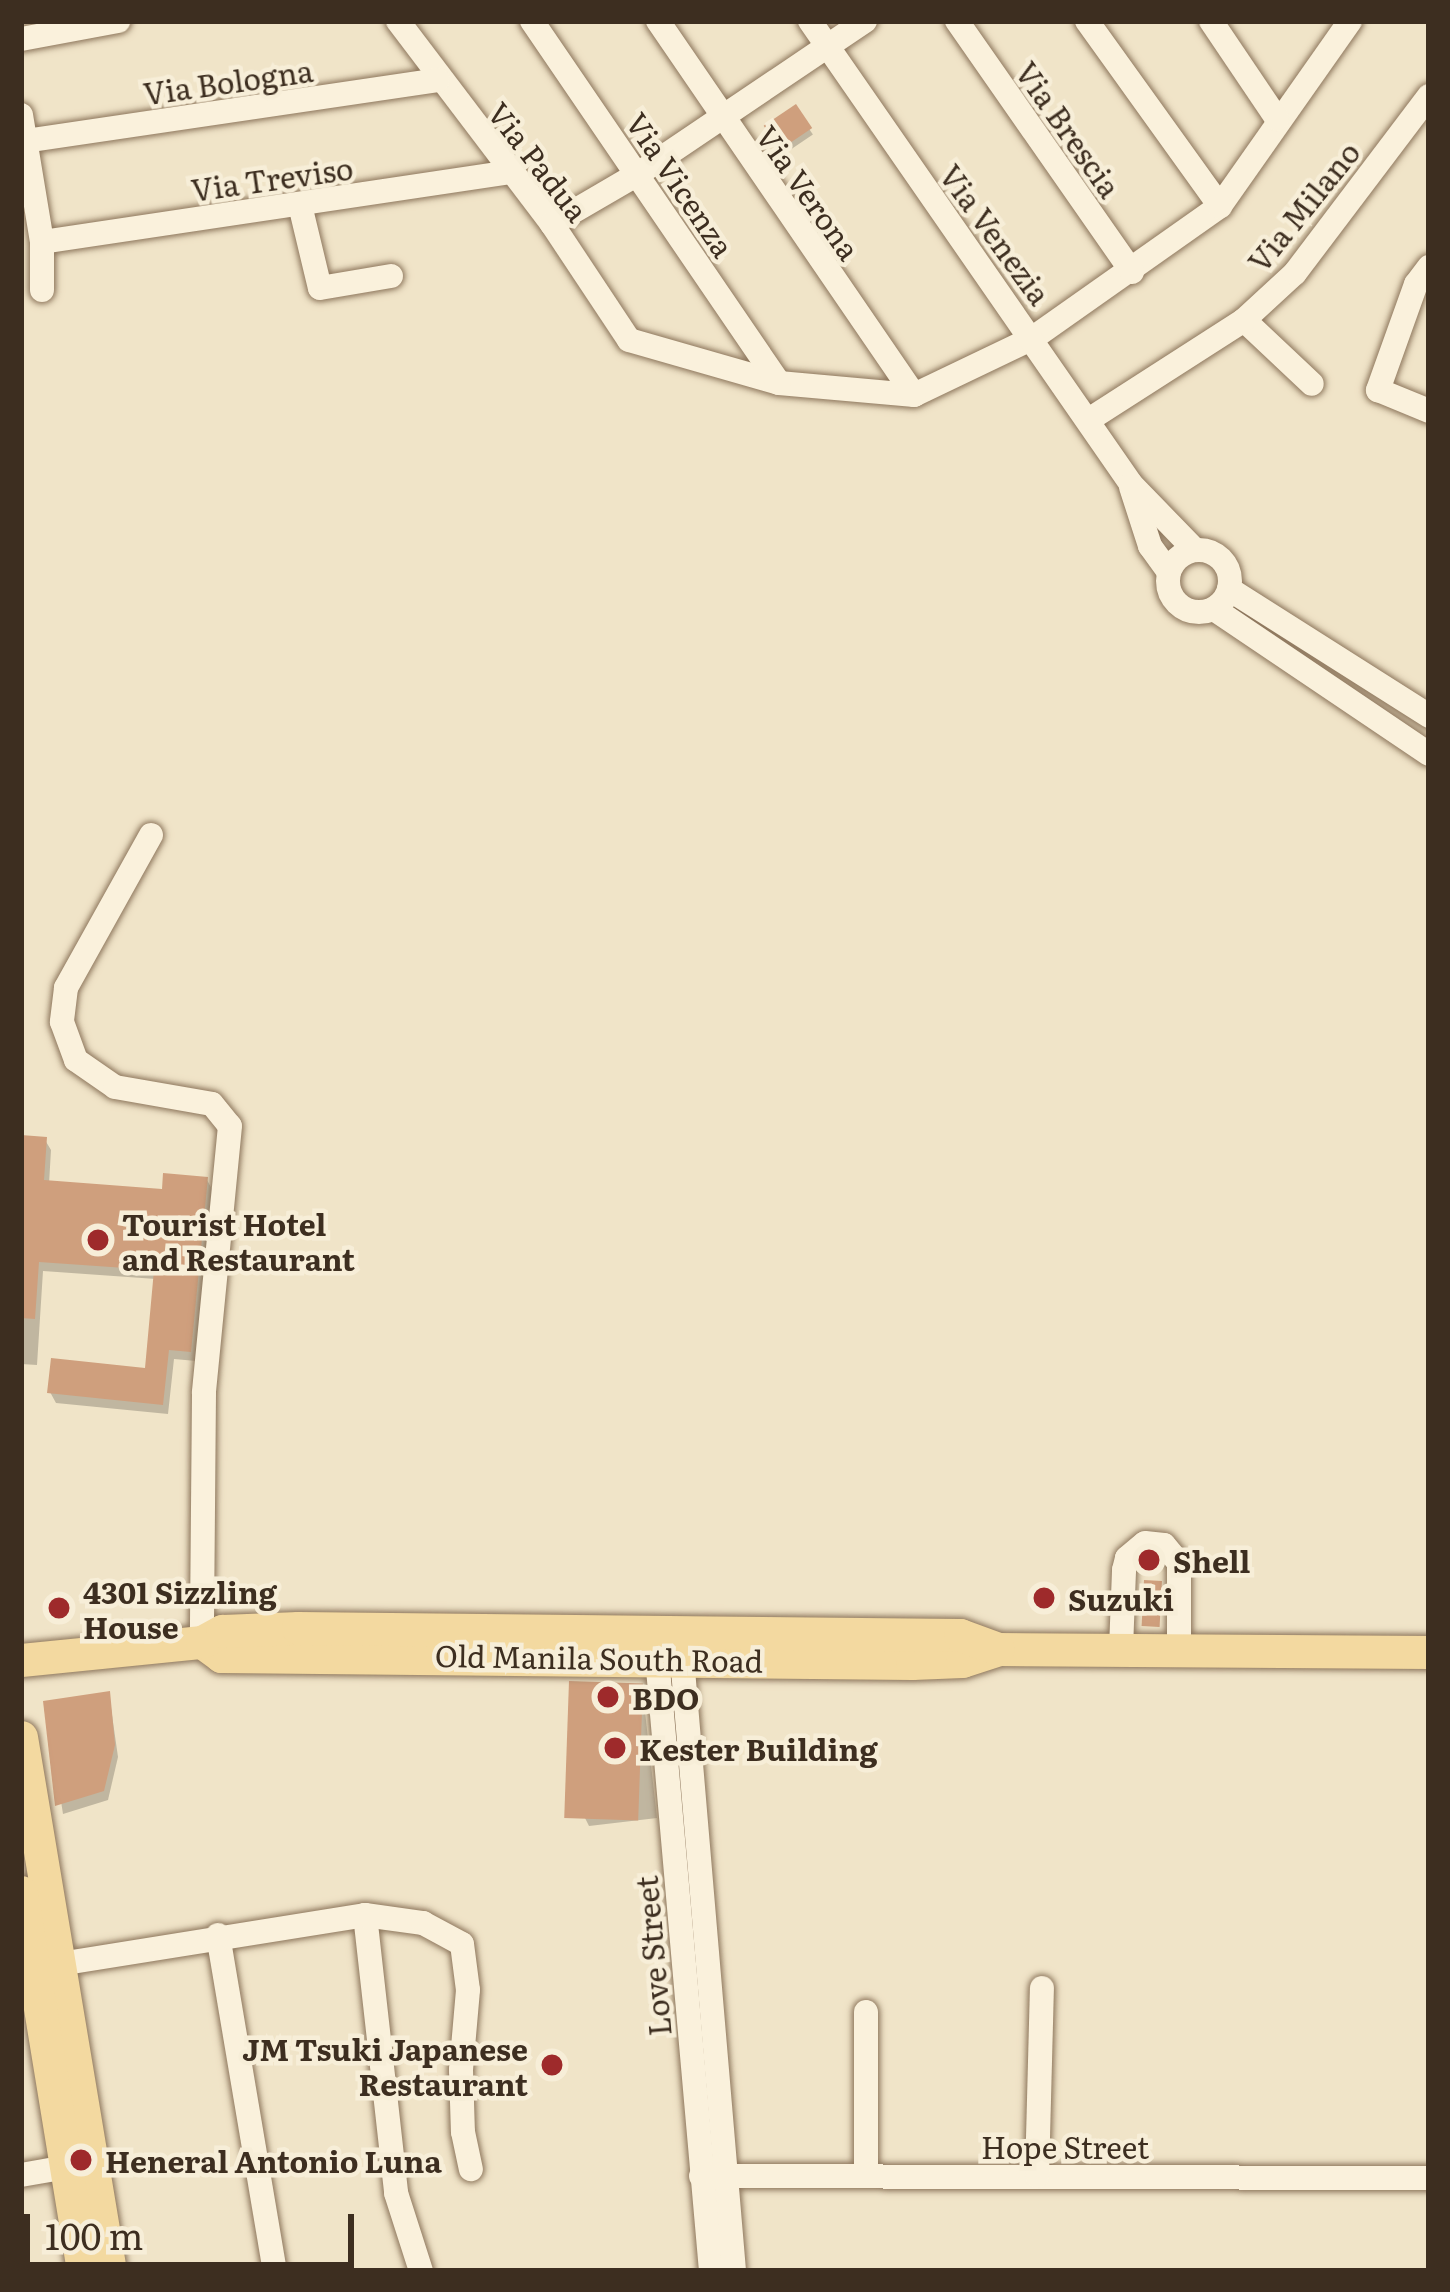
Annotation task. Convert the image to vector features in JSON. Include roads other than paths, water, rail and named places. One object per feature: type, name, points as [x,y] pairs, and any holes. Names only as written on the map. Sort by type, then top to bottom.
[{"type":"main road","name":"Old Manila South Road","points":[[21,1660],[202,1642],[222,1631],[298,1628],[668,1646],[961,1635],[998,1649],[1429,1652]]},
{"type":"main road","points":[[21,1737],[67,2167],[83,2271]]},
{"type":"main road","points":[[21,1892],[49,1966],[110,2271]]},
{"type":"street","points":[[21,39],[118,21]]},
{"type":"street","name":"Via Padua","points":[[398,21],[438,80],[552,224],[628,340],[779,382]]},
{"type":"street","name":"Via Vicenza","points":[[532,21],[779,382]]},
{"type":"street","name":"Via Verona","points":[[658,21],[914,395]]},
{"type":"street","name":"Via Venezia","points":[[810,21],[1131,484]]},
{"type":"street","points":[[552,224],[638,174],[865,21]]},
{"type":"street","name":"Via Brescia","points":[[957,21],[1132,272]]},
{"type":"street","points":[[1087,21],[1220,206]]},
{"type":"street","points":[[1211,21],[1277,118]]},
{"type":"street","points":[[779,382],[914,395],[1033,338],[1220,206],[1277,118],[1350,21]]},
{"type":"street","name":"Via Bologna","points":[[23,128],[438,80]]},
{"type":"street","name":"Via Milano","points":[[1090,419],[1244,320],[1295,273],[1429,96]]},
{"type":"street","points":[[23,128],[41,242],[43,290]]},
{"type":"street","name":"Via Treviso","points":[[41,242],[510,172]]},
{"type":"street","points":[[300,205],[320,289],[391,276]]},
{"type":"street","points":[[1429,267],[1416,284],[1378,389],[1429,412]]},
{"type":"street","points":[[1244,320],[1312,384]]},
{"type":"street","points":[[1131,484],[1195,550],[1222,560],[1222,599]]},
{"type":"street","points":[[1131,484],[1150,546],[1169,572],[1174,602],[1192,612],[1222,599]]},
{"type":"street","points":[[1169,572],[1179,557],[1195,550]]},
{"type":"street","points":[[1222,599],[1429,716]]},
{"type":"street","points":[[1222,599],[1429,754]]},
{"type":"street","points":[[151,835],[66,988],[62,1022],[76,1060],[115,1088],[212,1104],[230,1126],[204,1393],[202,1642]]},
{"type":"street","points":[[1121,1649],[1126,1558],[1145,1544],[1164,1545],[1179,1563],[1179,1649]]},
{"type":"street","name":"Love Street","points":[[668,1646],[712,2176],[711,2271]]},
{"type":"street","points":[[49,1966],[218,1935],[365,1915],[423,1923],[462,1944],[467,1990],[462,2111],[471,2169]]},
{"type":"street","points":[[365,1915],[396,2193],[421,2271]]},
{"type":"street","points":[[218,1935],[275,2271]]},
{"type":"street","points":[[1037,2176],[1042,1988]]},
{"type":"street","points":[[866,2012],[866,2175]]},
{"type":"street","points":[[21,2175],[67,2167]]},
{"type":"street","name":"Love Street","points":[[712,2176],[734,2271]]},
{"type":"street","name":"Hope Street","points":[[712,2176],[1429,2178]]},
{"type":"place","name":"Tourist Hotel and Restaurant","points":[[98,1240]]},
{"type":"place","name":"Shell","points":[[1149,1560]]},
{"type":"place","name":"Suzuki","points":[[1044,1598]]},
{"type":"place","name":"4301 Sizzling House","points":[[59,1608]]},
{"type":"place","name":"BDO","points":[[608,1697]]},
{"type":"place","name":"Kester Building","points":[[615,1748]]},
{"type":"place","name":"JM Tsuki Japanese Restaurant","points":[[552,2065]]},
{"type":"place","name":"Heneral Antonio Luna","points":[[81,2160]]}]
